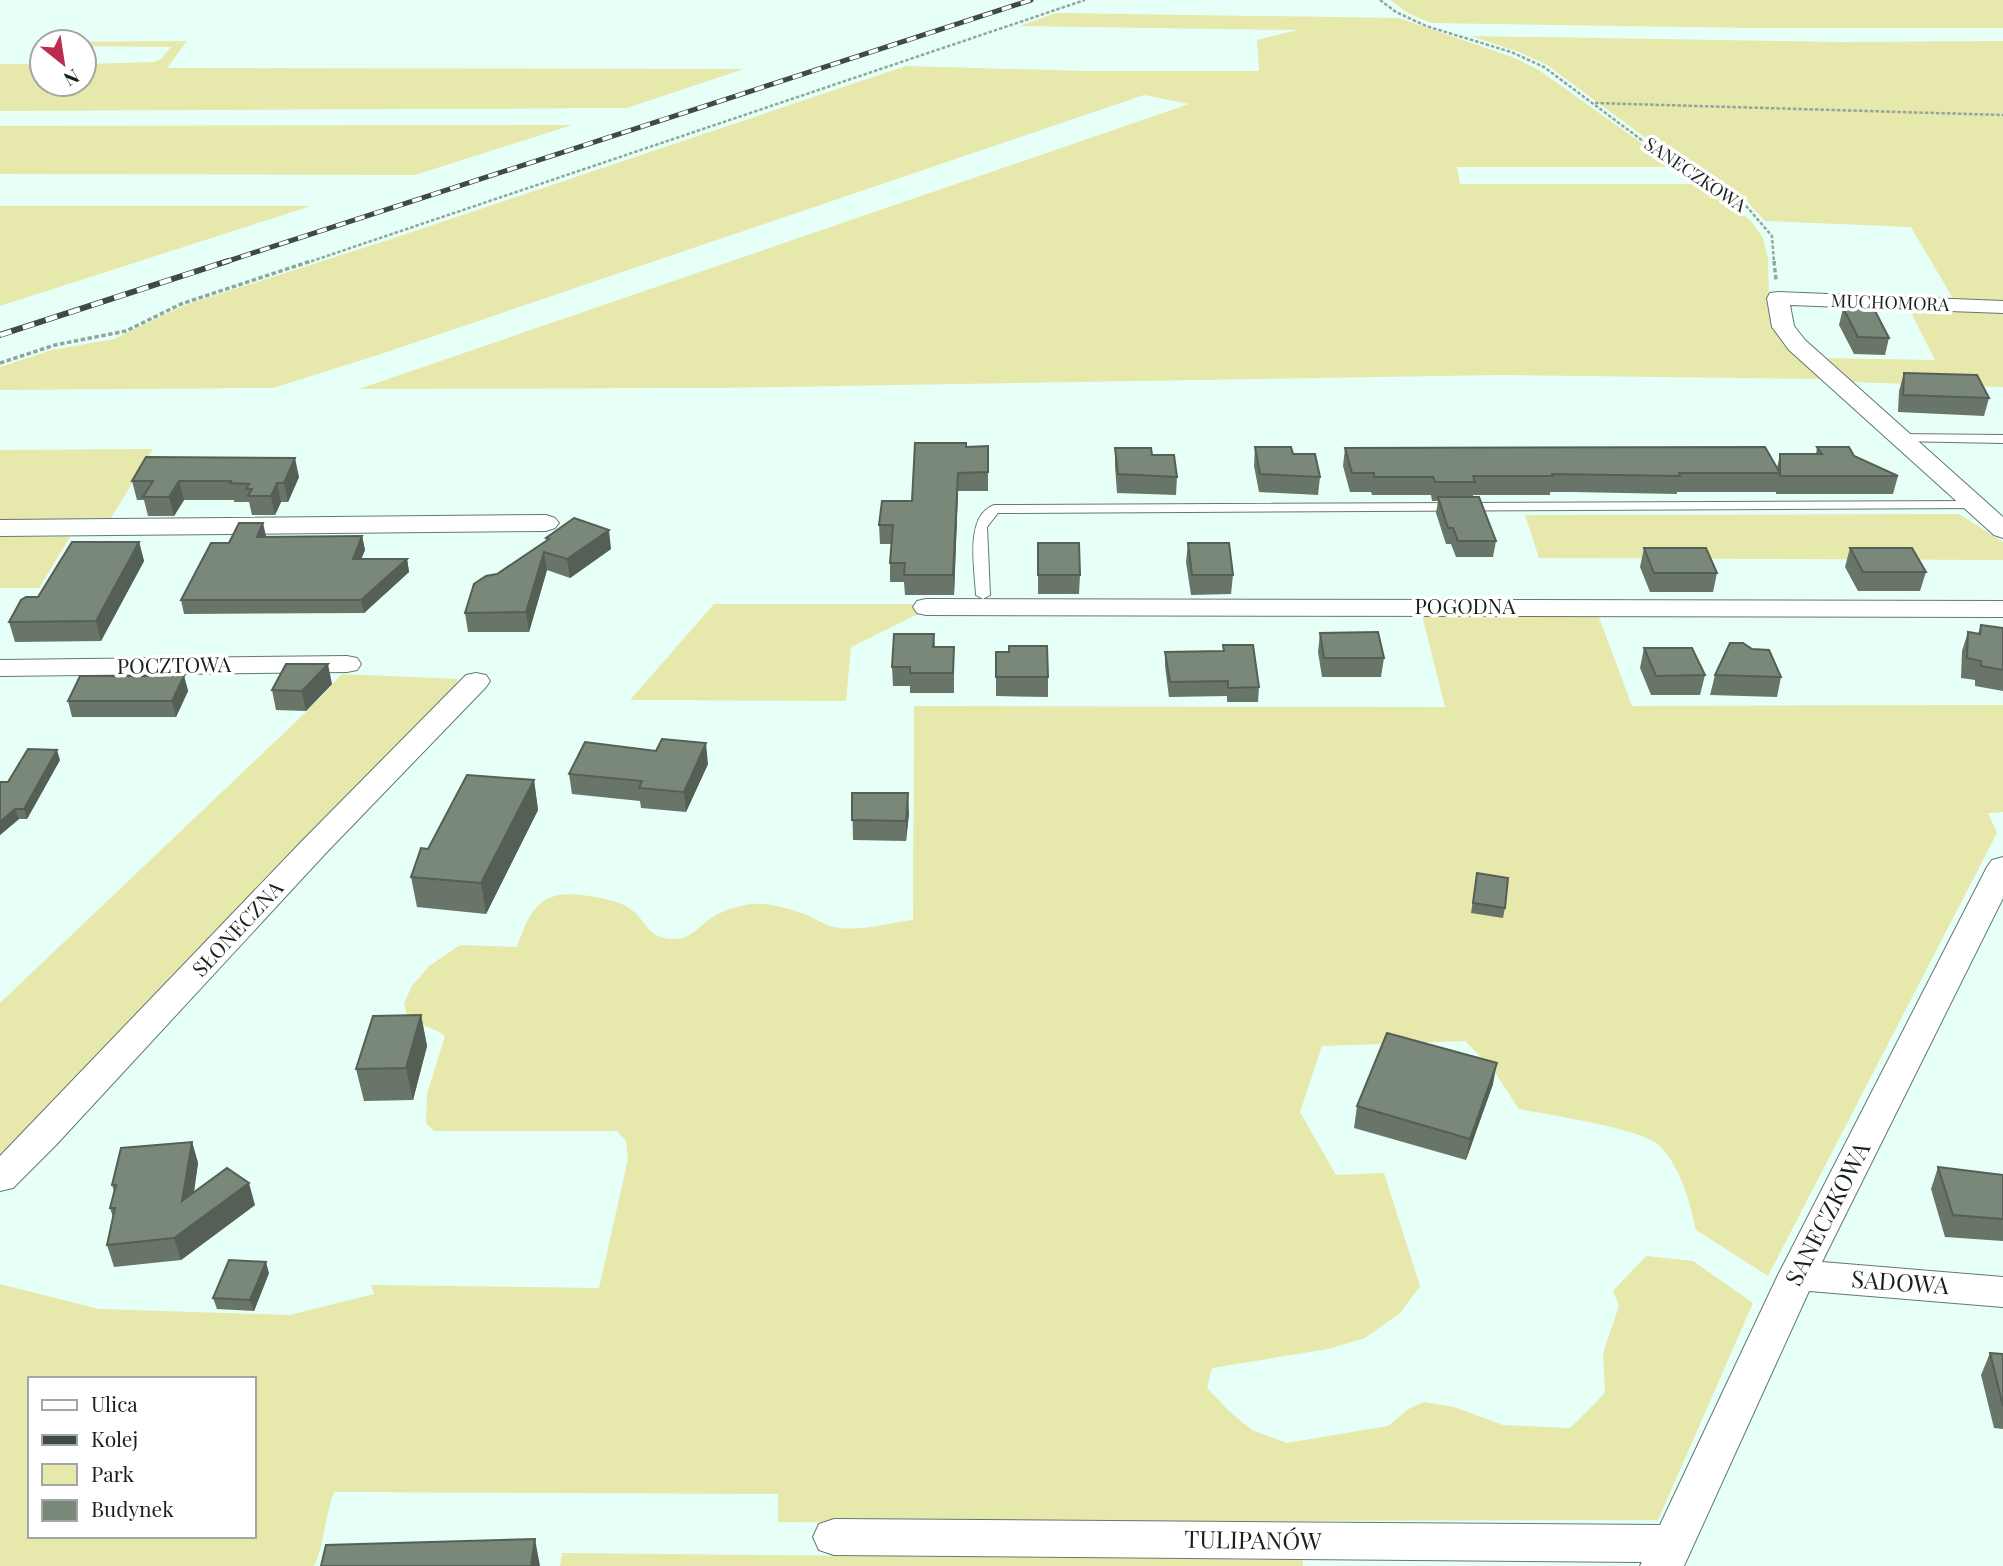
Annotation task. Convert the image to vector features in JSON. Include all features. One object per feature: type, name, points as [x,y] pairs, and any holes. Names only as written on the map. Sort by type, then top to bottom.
[{"type":"street","name":"MUCHOMORA","points":[[1778,298],[2003,307]]},
{"type":"street","points":[[1778,298],[1783,327],[1797,345],[1972,505],[2003,530]]},
{"type":"street","points":[[0,528],[546,523]]},
{"type":"street","name":"POGODNA","points":[[926,607],[2003,609]]},
{"type":"street","name":"POCZTOWA","points":[[0,668],[347,664]]},
{"type":"street","name":"SŁONECZNA","points":[[0,1178],[314,847],[476,681]]},
{"type":"street","name":"SANECZKOWA","points":[[1667,1555],[1797,1275],[2003,867]]},
{"type":"street","name":"SADOWA","points":[[1797,1275],[2003,1292]]},
{"type":"street","name":"TULIPANÓW","points":[[834,1537],[1667,1555]]},
{"type":"lane","points":[[1899,438],[2003,439]]},
{"type":"lane","points":[[983,595],[980,527],[995,509],[1972,505]]},
{"type":"path","points":[[0,363],[55,345],[126,331],[181,304],[934,53],[1084,0]]},
{"type":"path","name":"SANECZKOWA","points":[[1380,0],[1396,12],[1426,26],[1529,59],[1651,147],[1747,207],[1772,236],[1778,298]]},
{"type":"path","points":[[1593,103],[2003,115]]},
{"type":"green space","points":[[1390,0],[2003,0],[2003,28],[1755,28],[1431,23],[1408,13]]},
{"type":"green space","points":[[1056,13],[1399,18],[1515,58],[1539,70],[1675,167],[1457,167],[1460,184],[1705,184],[1751,221],[1763,238],[1768,258],[1769,298],[1829,379],[1500,375],[711,388],[359,389],[1189,104],[1144,95],[378,355],[273,388],[0,390],[0,367],[52,350],[114,339],[185,305],[388,240],[906,66],[1085,71],[1259,71],[1257,40],[1298,30],[1019,26]]},
{"type":"green space","points":[[1471,36],[1841,42],[2003,41],[2003,305],[1955,302],[1911,227],[1765,221],[1743,197],[1666,153],[1547,65],[1519,52]]},
{"type":"green space","points":[[187,41],[167,68],[744,69],[627,108],[0,111],[0,64],[28,64],[28,98],[98,98],[98,64],[154,62],[161,59],[171,47],[98,46],[98,42]]},
{"type":"green space","points":[[572,125],[415,175],[0,174],[0,126]]},
{"type":"green space","points":[[0,206],[311,206],[0,306]]},
{"type":"green space","points":[[1908,307],[2003,310],[2003,387],[1850,382],[1823,358],[1935,360]]},
{"type":"green space","points":[[153,449],[111,518],[0,520],[0,450]]},
{"type":"green space","points":[[1959,514],[2003,542],[2003,560],[1539,558],[1525,515]]},
{"type":"green space","points":[[0,537],[70,537],[39,588],[0,588]]},
{"type":"green space","points":[[714,604],[917,604],[924,611],[851,647],[846,701],[630,700]]},
{"type":"green space","points":[[1421,611],[1597,612],[1632,706],[2003,705],[2003,812],[1988,813],[1997,833],[1768,1276],[1696,1230],[1679,1175],[1660,1146],[1651,1140],[1616,1128],[1519,1109],[1494,1071],[1465,1041],[1322,1046],[1300,1112],[1336,1175],[1384,1173],[1420,1286],[1400,1313],[1365,1338],[1328,1349],[1212,1368],[1207,1388],[1252,1430],[1287,1443],[1388,1426],[1410,1408],[1424,1402],[1454,1407],[1503,1425],[1570,1428],[1605,1393],[1603,1353],[1619,1306],[1613,1291],[1646,1256],[1693,1261],[1753,1303],[1658,1520],[778,1522],[778,1494],[334,1492],[314,1566],[0,1566],[0,1284],[99,1309],[290,1315],[374,1294],[371,1285],[599,1288],[628,1159],[626,1141],[617,1131],[434,1131],[426,1123],[427,1094],[445,1036],[407,1017],[404,1003],[412,986],[429,966],[460,945],[517,947],[534,911],[549,898],[560,895],[589,896],[620,903],[636,913],[653,933],[675,939],[692,934],[720,913],[752,904],[786,908],[830,926],[844,928],[864,928],[913,920],[914,706],[1445,707]]},
{"type":"green space","points":[[342,674],[458,679],[450,700],[0,1157],[0,1003],[304,714]]},
{"type":"green space","points":[[562,1553],[1303,1560],[1303,1566],[560,1566]]},
{"type":"building","points":[[1843,308],[1874,309],[1889,338],[1858,337]]},
{"type":"building","points":[[1904,373],[1977,375],[1989,398],[1903,395]]},
{"type":"building","points":[[915,443],[988,446],[988,472],[958,473],[953,575],[904,575],[905,563],[890,563],[893,525],[879,525],[882,501],[912,501]]},
{"type":"building","points":[[1255,447],[1291,447],[1293,454],[1315,454],[1320,477],[1260,474]]},
{"type":"building","points":[[1765,447],[1780,473],[1473,476],[1475,482],[1435,482],[1433,477],[1374,477],[1374,473],[1352,473],[1345,448]]},
{"type":"building","points":[[1817,447],[1849,447],[1854,456],[1898,476],[1780,476],[1780,454],[1822,454]]},
{"type":"building","points":[[1115,448],[1151,448],[1152,455],[1174,455],[1177,477],[1118,474]]},
{"type":"building","points":[[146,457],[295,458],[284,483],[277,483],[271,496],[248,496],[252,489],[246,489],[249,484],[230,483],[231,481],[179,481],[169,497],[143,497],[153,481],[132,481]]},
{"type":"building","points":[[1438,497],[1479,497],[1496,541],[1458,541],[1453,528],[1448,528]]},
{"type":"building","points":[[574,518],[609,530],[567,559],[544,552],[526,612],[465,613],[474,584],[486,576],[497,574],[549,539],[546,538]]},
{"type":"building","points":[[239,523],[263,523],[257,537],[362,536],[353,559],[407,559],[361,600],[181,600],[211,543],[229,543]]},
{"type":"building","points":[[72,542],[139,542],[96,621],[9,622],[21,600],[38,597]]},
{"type":"building","points":[[1038,543],[1079,543],[1080,575],[1038,575]]},
{"type":"building","points":[[1188,543],[1229,543],[1233,575],[1192,575]]},
{"type":"building","points":[[1644,548],[1706,548],[1717,573],[1654,573]]},
{"type":"building","points":[[1850,548],[1912,548],[1926,572],[1863,572]]},
{"type":"building","points":[[1981,625],[2003,628],[2003,670],[1981,666],[1981,661],[1967,658],[1968,632],[1980,634]]},
{"type":"building","points":[[1378,632],[1384,658],[1324,658],[1320,633]]},
{"type":"building","points":[[894,634],[934,634],[933,647],[954,647],[953,673],[910,673],[910,667],[892,667]]},
{"type":"building","points":[[1730,643],[1743,643],[1752,649],[1769,650],[1781,677],[1715,675]]},
{"type":"building","points":[[1223,645],[1253,645],[1259,687],[1228,688],[1228,681],[1170,682],[1165,652],[1224,651]]},
{"type":"building","points":[[1009,646],[1047,646],[1048,677],[996,677],[996,652],[1009,652]]},
{"type":"building","points":[[1644,648],[1692,648],[1705,675],[1656,676]]},
{"type":"building","points":[[286,664],[328,664],[302,691],[272,690]]},
{"type":"building","points":[[80,676],[184,676],[172,701],[68,701]]},
{"type":"building","points":[[662,739],[706,743],[684,792],[639,788],[642,781],[569,774],[585,742],[656,751]]},
{"type":"building","points":[[28,749],[57,750],[24,809],[15,809],[0,822],[0,782],[8,782]]},
{"type":"building","points":[[467,775],[534,780],[481,883],[411,877],[421,848],[428,849]]},
{"type":"building","points":[[852,793],[908,793],[906,821],[852,820]]},
{"type":"building","points":[[1477,873],[1508,878],[1505,908],[1473,903]]},
{"type":"building","points":[[421,1015],[406,1068],[356,1069],[373,1016]]},
{"type":"building","points":[[1387,1033],[1497,1063],[1470,1139],[1357,1106]]},
{"type":"building","points":[[192,1142],[182,1201],[227,1168],[249,1183],[174,1238],[107,1245],[115,1208],[110,1208],[116,1185],[112,1185],[121,1148]]},
{"type":"building","points":[[1938,1167],[2003,1175],[2003,1219],[1953,1215]]},
{"type":"building","points":[[229,1260],[266,1262],[250,1300],[213,1298]]},
{"type":"building","points":[[1990,1353],[2003,1354],[2003,1406]]},
{"type":"building","points":[[535,1539],[531,1566],[321,1566],[326,1545]]},
{"type":"railway","points":[[222,263],[1031,0]]},
{"type":"railway","points":[[0,335],[228,261]]}]
